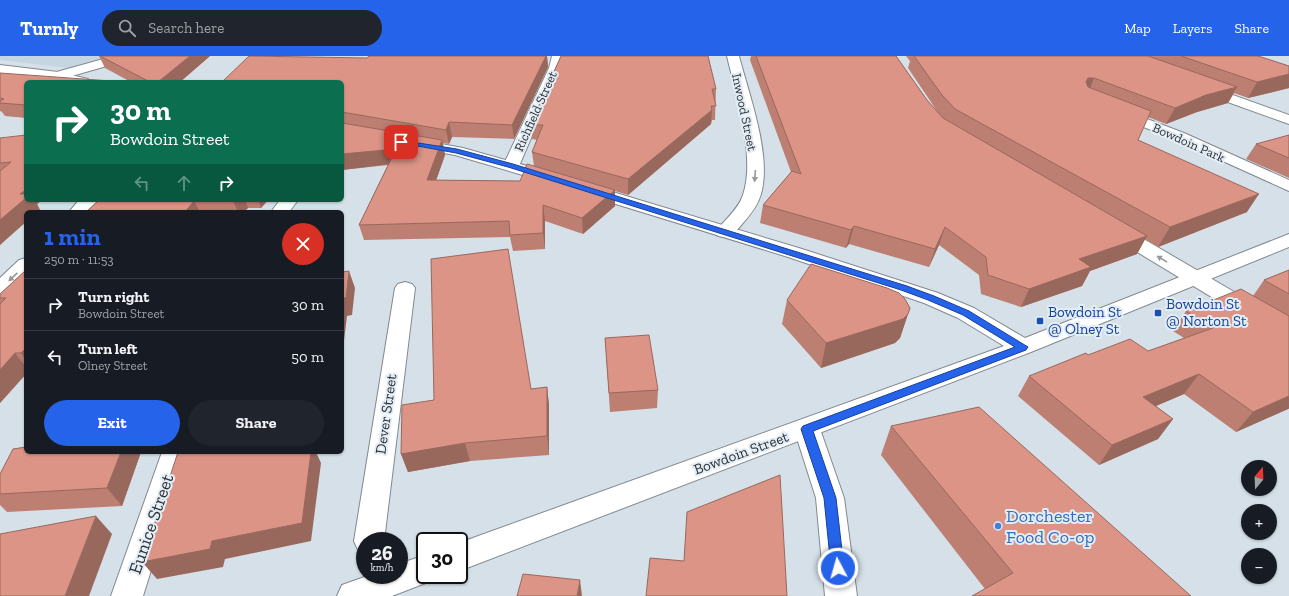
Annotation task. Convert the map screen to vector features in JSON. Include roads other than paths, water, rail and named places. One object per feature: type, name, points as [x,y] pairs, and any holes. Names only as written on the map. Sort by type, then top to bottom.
[{"type":"street","points":[[58,76],[127,56]]},
{"type":"street","name":"Richfield Street","points":[[511,166],[552,75],[558,56]]},
{"type":"street","name":"Inwood Street","points":[[725,232],[747,206],[752,194],[755,177],[755,151],[733,56]]},
{"type":"street","points":[[0,69],[58,76],[75,80]]},
{"type":"street","points":[[1187,83],[1289,120]]},
{"type":"street","name":"Bowdoin Park","points":[[1101,105],[1179,136],[1289,186]]},
{"type":"street","points":[[395,140],[457,151],[511,166],[931,298],[966,313],[1023,347]]},
{"type":"street","points":[[80,210],[87,202]]},
{"type":"street","points":[[1102,223],[1289,334]]},
{"type":"street","name":"Bowdoin Street","points":[[468,554],[807,429],[1023,347],[1289,240]]},
{"type":"street","points":[[0,289],[24,266]]},
{"type":"street","name":"Dever Street","points":[[370,532],[405,288]]},
{"type":"street","points":[[807,429],[830,498],[841,596]]},
{"type":"street","name":"Eunice Street","points":[[127,596],[174,454]]},
{"type":"street","points":[[361,588],[416,572]]},
{"type":"place","name":"Bowdoin St @ Norton St","points":[[1158,313]]},
{"type":"place","name":"Bowdoin St @ Olney St","points":[[1040,321]]},
{"type":"place","name":"Dorchester Food Co-op","points":[[998,526]]}]
